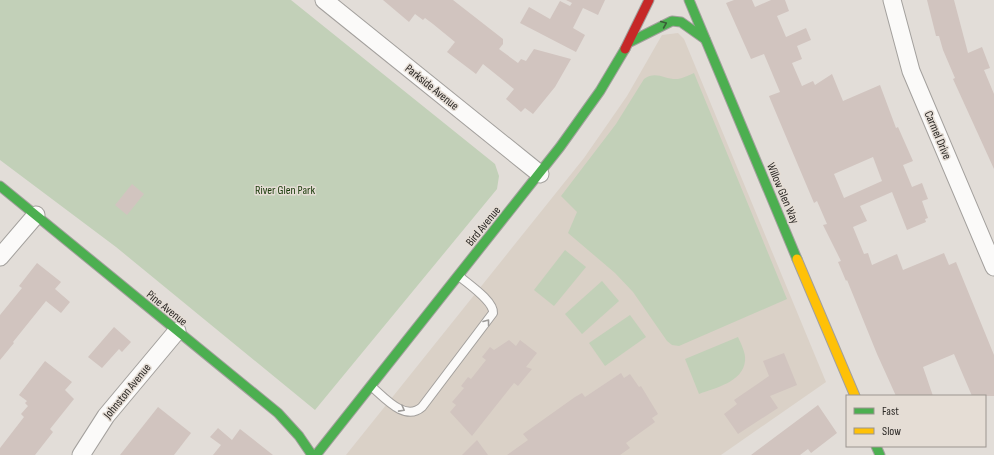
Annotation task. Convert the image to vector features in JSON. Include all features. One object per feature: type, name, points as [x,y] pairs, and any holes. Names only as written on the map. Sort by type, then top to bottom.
[{"type":"street","name":"Parkside Avenue","points":[[324,0],[540,174]]},
{"type":"street","name":"Bird Avenue","points":[[316,455],[540,174],[584,116],[630,42],[649,0]]},
{"type":"street","name":"Willow Glen Way","points":[[689,0],[855,395]]},
{"type":"street","name":"Carmel Drive","points":[[892,0],[911,71],[994,267]]},
{"type":"street","points":[[630,42],[672,20],[681,22],[705,39]]},
{"type":"street","name":"Pine Avenue","points":[[0,186],[278,413],[299,436],[312,455]]},
{"type":"street","points":[[0,257],[36,215]]},
{"type":"street","name":"Johnston Avenue","points":[[81,455],[106,416],[176,331]]},
{"type":"lane","points":[[371,386],[403,411],[410,413],[417,412],[422,407],[493,313],[494,309],[490,302],[459,276]]},
{"type":"shaded area","points":[[678,33],[684,39],[826,382],[721,455],[346,455],[584,158],[627,96],[662,35]]},
{"type":"green space","name":"River Glen Park","points":[[0,0],[291,0],[495,164],[499,176],[497,189],[315,410],[116,247],[0,160]]},
{"type":"green space","points":[[694,73],[787,299],[679,346],[672,345],[667,341],[633,292],[615,273],[568,233],[577,212],[561,196],[616,124],[644,79],[648,76],[657,75],[678,79]]},
{"type":"green space","points":[[565,250],[586,267],[554,306],[534,290]]},
{"type":"green space","points":[[602,281],[619,301],[582,334],[565,314]]},
{"type":"green space","points":[[630,315],[646,337],[605,366],[589,343]]},
{"type":"green space","points":[[738,337],[745,355],[743,368],[739,374],[727,383],[699,394],[685,359]]},
{"type":"building","points":[[383,0],[453,0],[503,39],[503,44],[499,49],[518,63],[521,59],[526,61],[534,49],[571,59],[555,87],[533,114],[525,108],[521,112],[506,99],[514,89],[483,64],[476,74],[447,52],[455,42],[433,24],[425,18],[423,20],[415,14],[409,22]]},
{"type":"building","points":[[566,0],[605,0],[598,15],[583,8],[573,28],[585,35],[576,52],[520,23],[529,7],[550,19],[560,1],[570,6],[572,3]]},
{"type":"building","points":[[734,0],[752,0],[755,7],[771,0],[785,0],[789,11],[777,16],[786,37],[806,28],[811,40],[797,46],[802,59],[792,63],[802,86],[813,81],[815,85],[832,74],[843,101],[880,85],[896,128],[898,127],[913,161],[903,165],[912,187],[922,183],[928,199],[922,201],[928,218],[925,219],[926,222],[907,230],[892,192],[860,206],[867,221],[853,227],[864,254],[868,253],[872,265],[897,254],[903,270],[944,253],[949,265],[956,262],[994,355],[994,396],[972,395],[954,354],[923,367],[933,395],[896,395],[838,262],[841,261],[823,225],[827,224],[817,201],[814,203],[769,96],[780,92],[764,54],[751,59],[726,3]],"holes":[[[873,157],[882,181],[844,198],[834,174]]]},
{"type":"building","points":[[927,0],[954,0],[968,53],[982,47],[990,68],[984,70],[994,94],[994,169],[953,79],[955,78],[943,50],[939,36],[936,36]]},
{"type":"building","points":[[132,184],[144,194],[127,215],[115,205]]},
{"type":"building","points":[[37,263],[61,282],[55,289],[70,302],[61,313],[46,301],[0,360],[0,315],[22,288],[19,286]]},
{"type":"building","points":[[114,327],[131,342],[122,352],[119,349],[102,368],[88,357]]},
{"type":"building","points":[[509,340],[516,346],[520,340],[537,353],[526,367],[532,369],[518,386],[514,383],[472,436],[450,412],[456,405],[452,402],[464,388],[461,386],[468,377],[471,379],[486,360],[482,357],[490,347],[494,350]]},
{"type":"building","points":[[784,353],[797,385],[770,396],[778,408],[738,434],[724,414],[737,404],[734,400],[769,376],[763,361]]},
{"type":"building","points":[[45,361],[72,382],[65,390],[74,399],[50,429],[53,432],[35,455],[0,455],[0,448],[24,417],[21,414],[28,406],[25,403],[27,401],[19,395]]},
{"type":"building","points":[[621,373],[624,378],[630,374],[639,387],[641,386],[658,414],[652,418],[655,422],[626,443],[630,448],[620,455],[507,455],[528,440],[523,434],[575,397],[582,393],[585,397]]},
{"type":"building","points":[[818,405],[837,433],[811,453],[808,449],[800,455],[751,455]]},
{"type":"building","points":[[158,407],[191,433],[174,455],[120,455]]},
{"type":"building","points":[[218,428],[232,440],[240,429],[273,455],[213,455],[221,445],[210,437]]},
{"type":"building","points":[[477,440],[488,455],[462,455]]},
{"type":"traffic: fast","points":[[689,0],[797,259]]},
{"type":"traffic: fast","points":[[630,42],[672,21],[681,22],[705,39]]},
{"type":"traffic: fast","points":[[316,455],[560,147],[600,91],[625,49]]},
{"type":"traffic: fast","points":[[0,186],[278,413],[299,436],[312,455]]},
{"type":"traffic: fast","points":[[876,447],[880,455]]},
{"type":"traffic: slow","points":[[797,259],[855,395]]},
{"type":"traffic: jam","points":[[625,49],[649,0]]}]
